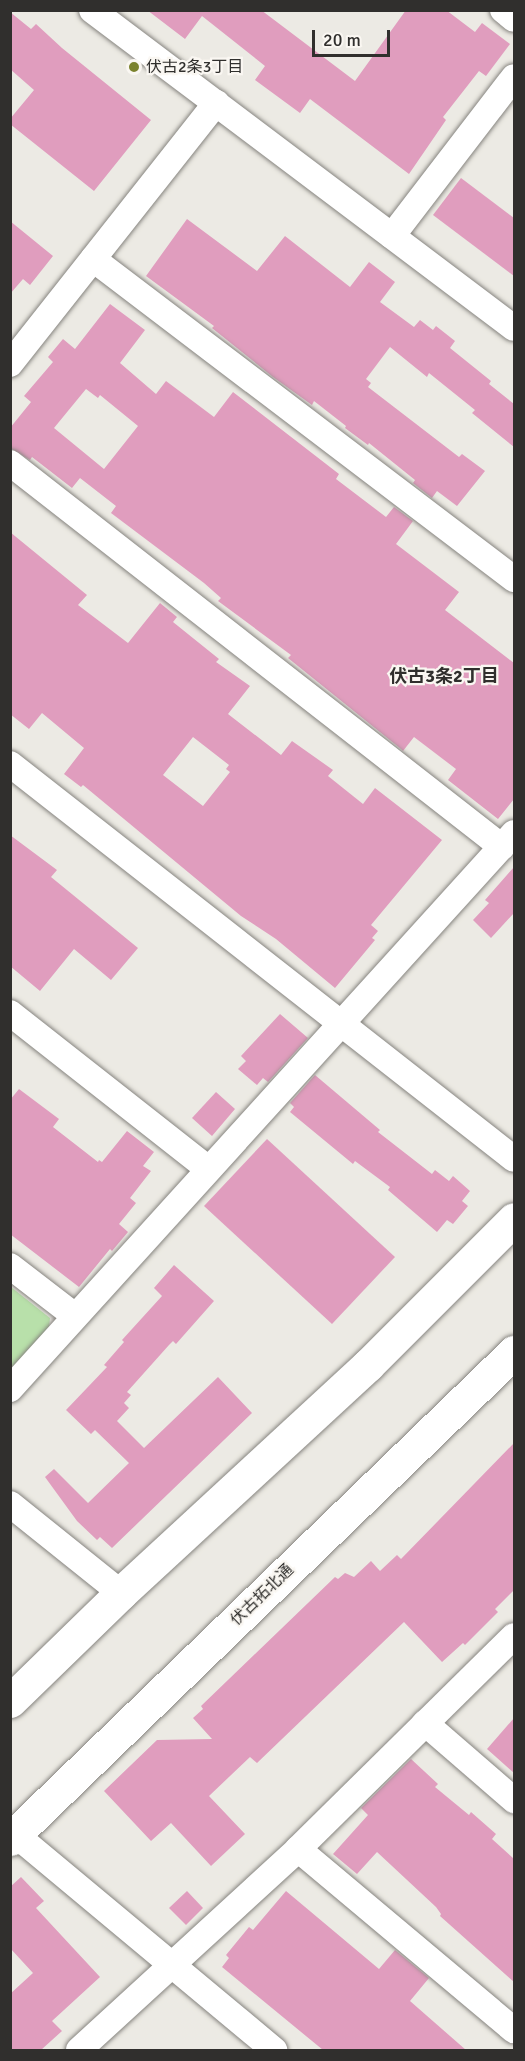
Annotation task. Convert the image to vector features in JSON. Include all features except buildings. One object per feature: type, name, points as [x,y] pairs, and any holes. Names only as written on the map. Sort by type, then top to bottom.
[{"type":"street","points":[[92,10],[514,328]]},
{"type":"street","points":[[503,10],[514,19]]},
{"type":"street","points":[[392,236],[514,77]]},
{"type":"street","points":[[10,364],[216,103]]},
{"type":"street","points":[[93,259],[514,579]]},
{"type":"street","points":[[10,463],[508,840],[340,1022],[10,1389]]},
{"type":"street","points":[[10,764],[514,1159]]},
{"type":"street","points":[[10,1013],[208,1168]]},
{"type":"street","points":[[10,1701],[121,1593],[368,1365],[514,1220]]},
{"type":"street","points":[[10,1266],[75,1316]]},
{"type":"street","name":"伏古拓北通","points":[[12,1834],[514,1352]]},
{"type":"street","points":[[10,1504],[121,1593]]},
{"type":"street","points":[[79,2050],[298,1849],[514,1636]]},
{"type":"street","points":[[425,1723],[514,1800]]},
{"type":"street","points":[[12,1834],[173,1964],[274,2050]]},
{"type":"street","points":[[298,1849],[514,2030]]},
{"type":"green space","points":[[11,1287],[50,1318],[49,1327],[11,1370]]},
{"type":"place","name":"伏古2条3丁目","points":[[134,67]]},
{"type":"district","name":"伏古3条2丁目","points":[[444,676]]}]
